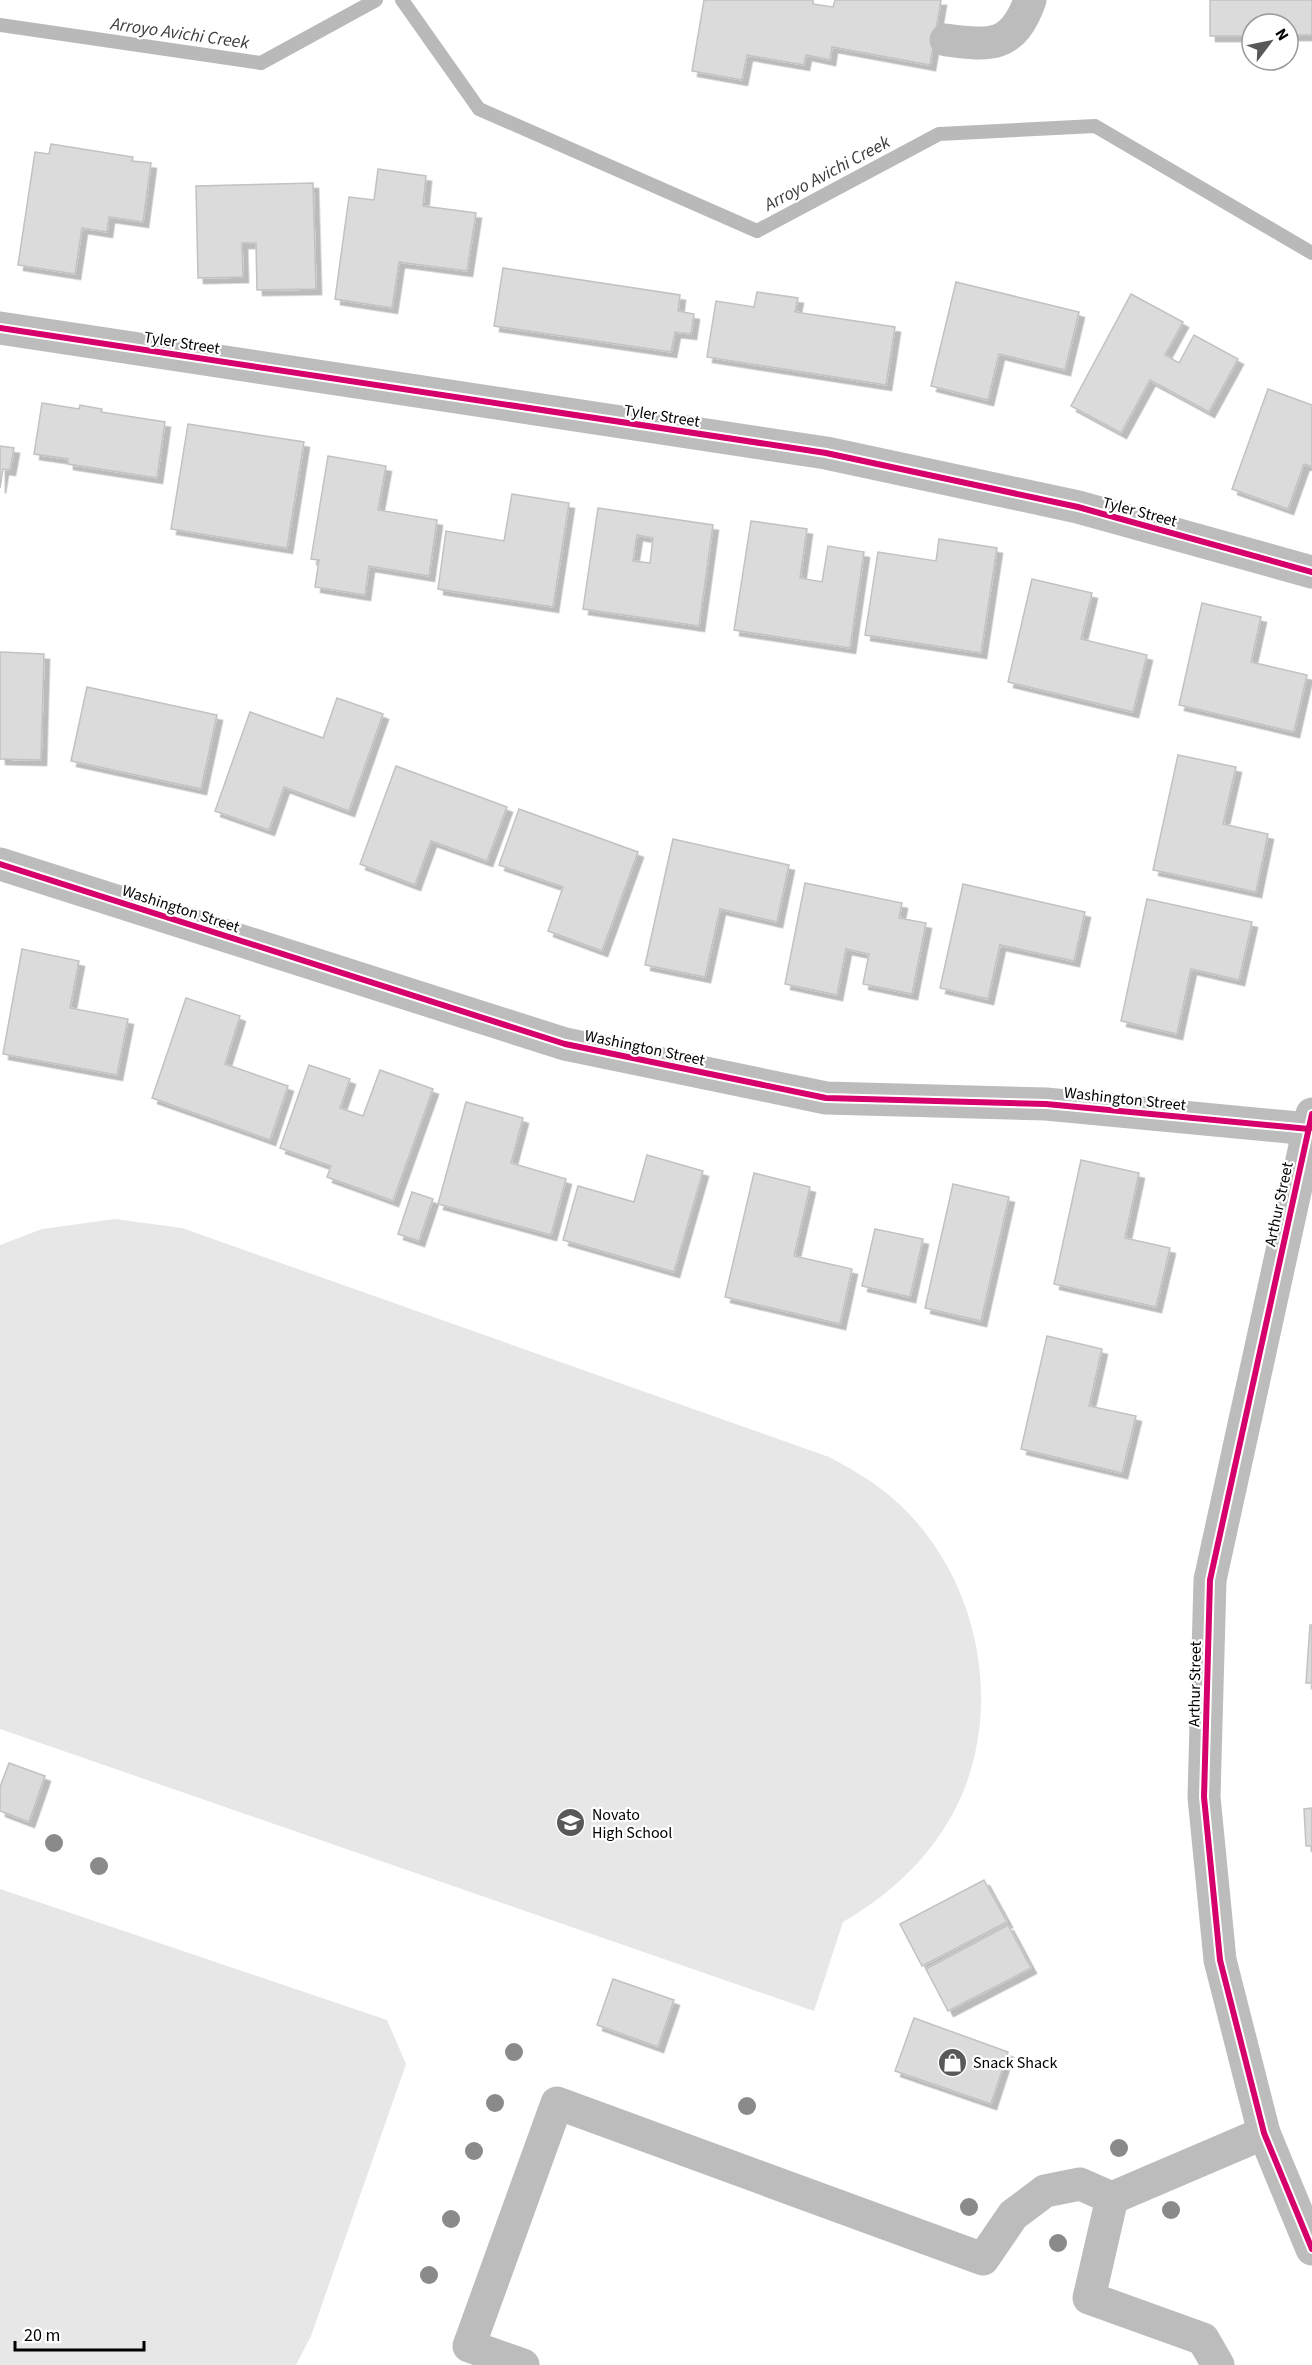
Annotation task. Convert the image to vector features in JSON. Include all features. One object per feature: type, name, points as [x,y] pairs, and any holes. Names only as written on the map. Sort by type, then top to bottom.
[{"type":"street","points":[[946,40],[980,44],[1004,39],[1021,24],[1030,0]]},
{"type":"street","name":"Tyler Street","points":[[0,328],[826,453],[1078,507],[1312,572]]},
{"type":"street","name":"Washington Street","points":[[0,864],[565,1044],[814,1096],[1046,1104],[1310,1122]]},
{"type":"street","name":"Arthur Street","points":[[1310,1122],[1210,1580],[1204,1797],[1220,1960],[1264,2133],[1312,2249]]},
{"type":"street","points":[[523,2365],[470,2346],[557,2103],[983,2259],[1013,2215],[1045,2190],[1080,2184],[1112,2198],[1264,2133]]},
{"type":"street","points":[[1112,2198],[1089,2298],[1203,2339],[1218,2365]]},
{"type":"shaded area","points":[[115,1219],[182,1228],[829,1457],[883,1490],[922,1528],[947,1566],[966,1608],[977,1652],[981,1697],[977,1742],[965,1786],[935,1842],[887,1892],[843,1922],[814,2011],[0,1729],[0,1245],[42,1229]]},
{"type":"shaded area","points":[[0,1889],[387,2020],[406,2064],[311,2336],[296,2365],[0,2365]]},
{"type":"building","points":[[704,0],[813,0],[813,4],[833,7],[835,0],[941,0],[930,65],[832,47],[830,60],[806,55],[804,65],[747,55],[742,80],[692,71]]},
{"type":"building","points":[[1210,0],[1312,0],[1312,35],[1300,35],[1300,12],[1240,12],[1240,36],[1210,36]]},
{"type":"building","points":[[51,144],[133,157],[132,161],[151,163],[143,222],[109,217],[107,232],[82,228],[75,274],[18,265],[35,152],[49,154]]},
{"type":"building","points":[[378,169],[426,176],[423,206],[476,213],[467,271],[399,262],[392,308],[335,299],[349,197],[374,200]]},
{"type":"building","points":[[313,183],[316,289],[257,290],[256,243],[242,243],[243,277],[198,278],[196,186]]},
{"type":"building","points":[[503,268],[680,295],[678,311],[694,314],[691,334],[675,332],[671,352],[494,326]]},
{"type":"building","points":[[956,282],[1079,312],[1065,370],[999,354],[988,400],[931,386]]},
{"type":"building","points":[[757,292],[798,298],[795,312],[895,327],[886,385],[707,357],[716,301],[754,307]]},
{"type":"building","points":[[1131,294],[1183,322],[1165,355],[1179,363],[1194,335],[1238,359],[1209,412],[1150,380],[1121,433],[1071,406]]},
{"type":"building","points":[[1268,389],[1312,405],[1312,467],[1304,464],[1288,509],[1232,489]]},
{"type":"building","points":[[42,403],[79,409],[80,405],[102,409],[101,412],[165,422],[157,478],[68,464],[68,459],[34,454]]},
{"type":"building","points":[[188,424],[304,442],[287,548],[171,529]]},
{"type":"building","points":[[0,446],[14,448],[10,470],[3,469],[0,488]]},
{"type":"building","points":[[328,456],[386,466],[378,510],[437,520],[429,576],[369,566],[365,595],[315,587],[319,560],[311,559]]},
{"type":"building","points":[[512,494],[569,503],[553,607],[438,589],[446,531],[504,541]]},
{"type":"building","points":[[598,508],[713,525],[699,626],[583,609]],"holes":[[[637,535],[653,538],[650,563],[633,561]]]},
{"type":"building","points":[[751,521],[807,529],[800,578],[822,582],[828,546],[864,552],[850,648],[734,630]]},
{"type":"building","points":[[939,539],[997,548],[981,653],[865,635],[878,552],[936,561]]},
{"type":"building","points":[[1032,579],[1092,593],[1081,639],[1147,655],[1133,712],[1008,682]]},
{"type":"building","points":[[1202,603],[1261,617],[1251,662],[1307,675],[1294,732],[1179,705]]},
{"type":"building","points":[[0,652],[44,654],[41,760],[0,759]]},
{"type":"building","points":[[87,687],[217,715],[201,789],[71,761]]},
{"type":"building","points":[[337,698],[383,714],[349,811],[284,787],[269,830],[215,811],[250,712],[323,738]]},
{"type":"building","points":[[1178,755],[1236,767],[1223,824],[1268,834],[1256,892],[1153,870]]},
{"type":"building","points":[[396,766],[507,807],[487,861],[431,841],[415,885],[360,864]]},
{"type":"building","points":[[519,809],[638,852],[602,951],[548,931],[563,887],[499,865]]},
{"type":"building","points":[[673,839],[789,865],[777,922],[720,909],[705,977],[645,965]]},
{"type":"building","points":[[805,883],[902,903],[899,918],[926,923],[912,994],[863,984],[869,954],[846,949],[837,995],[785,984]]},
{"type":"building","points":[[963,884],[1085,912],[1074,961],[1000,945],[988,999],[940,988]]},
{"type":"building","points":[[1147,899],[1252,922],[1239,980],[1191,969],[1177,1034],[1121,1021]]},
{"type":"building","points":[[22,949],[79,961],[70,1008],[128,1019],[117,1075],[3,1054]]},
{"type":"building","points":[[186,998],[240,1016],[225,1064],[288,1086],[270,1140],[152,1098]]},
{"type":"building","points":[[309,1065],[350,1079],[340,1108],[363,1116],[380,1070],[433,1089],[393,1201],[327,1177],[331,1166],[280,1148]]},
{"type":"building","points":[[466,1102],[523,1118],[511,1163],[566,1179],[551,1235],[438,1204]]},
{"type":"building","points":[[647,1155],[703,1171],[674,1272],[563,1240],[578,1186],[634,1202]]},
{"type":"building","points":[[1081,1160],[1139,1173],[1125,1238],[1170,1248],[1156,1307],[1054,1284]]},
{"type":"building","points":[[754,1173],[810,1187],[794,1256],[852,1269],[840,1324],[725,1297]]},
{"type":"building","points":[[953,1184],[1009,1197],[981,1321],[925,1308]]},
{"type":"building","points":[[412,1192],[433,1199],[419,1241],[398,1234]]},
{"type":"building","points":[[875,1229],[923,1239],[910,1297],[862,1286]]},
{"type":"building","points":[[1047,1336],[1102,1349],[1089,1406],[1136,1416],[1122,1473],[1021,1449]]},
{"type":"building","points":[[1310,1625],[1312,1625],[1312,1683],[1306,1683]]},
{"type":"building","points":[[9,1763],[45,1776],[29,1822],[0,1811],[0,1787]]},
{"type":"building","points":[[1312,1808],[1312,1846],[1306,1846],[1304,1809]]},
{"type":"building","points":[[984,1880],[1007,1922],[922,1966],[900,1924]]},
{"type":"building","points":[[1008,1925],[1031,1968],[948,2011],[926,1969]]},
{"type":"building","points":[[613,1979],[674,2000],[658,2047],[597,2025]]},
{"type":"building","name":"Snack Shack","points":[[914,2018],[1008,2052],[991,2104],[895,2071]]},
{"type":"waterway","name":"Arroyo Avichi Creek","points":[[0,25],[261,63],[376,0]]},
{"type":"waterway","name":"Arroyo Avichi Creek","points":[[402,0],[479,109],[757,231],[939,134],[1095,126],[1312,253]]},
{"type":"cycle path","points":[[0,328],[826,453],[1078,507],[1312,572]]},
{"type":"cycle path","points":[[0,864],[565,1044],[826,1098],[1046,1104],[1309,1129]]},
{"type":"cycle path","points":[[1312,1114],[1210,1580],[1204,1797],[1220,1960],[1264,2133],[1312,2249]]},
{"type":"place","name":"Novato High School","points":[[571,1823]]},
{"type":"place","name":"Snack Shack","points":[[952,2062]]}]
